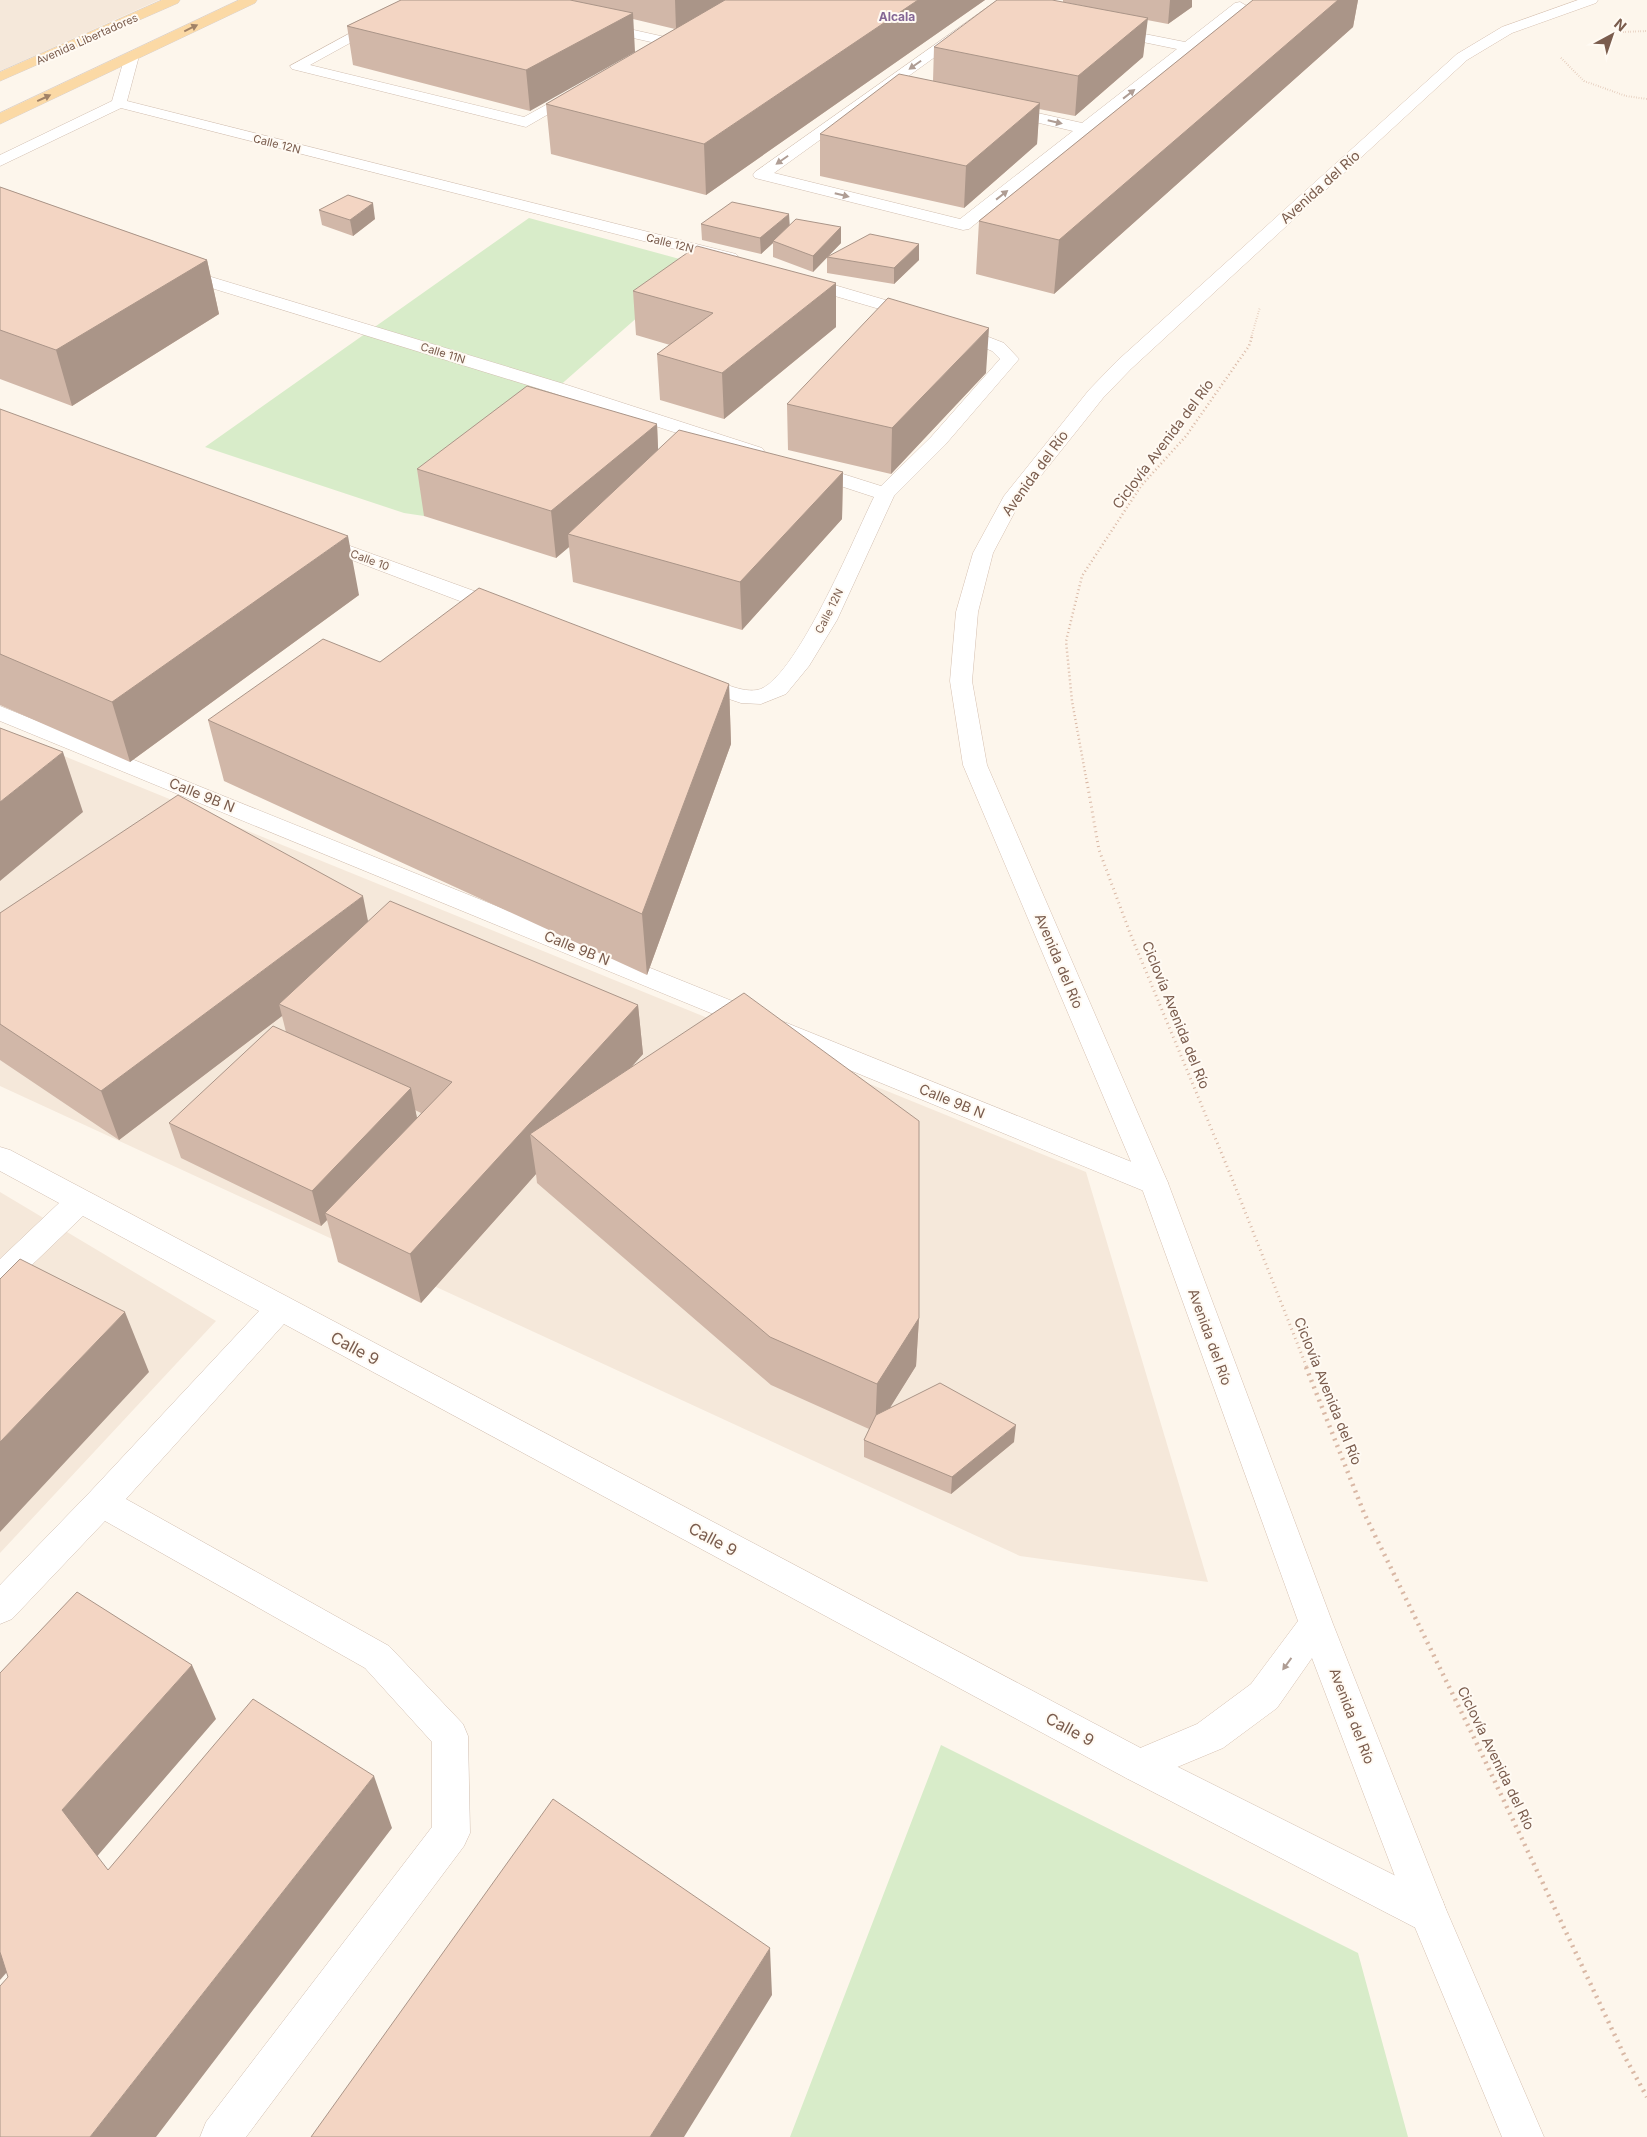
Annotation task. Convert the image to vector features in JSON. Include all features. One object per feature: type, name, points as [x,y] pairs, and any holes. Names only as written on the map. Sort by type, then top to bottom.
[{"type":"main road","name":"Avenida Libertadores","points":[[0,78],[173,0]]},
{"type":"main road","points":[[0,119],[250,0]]},
{"type":"street","points":[[421,0],[297,66],[526,122],[594,84]]},
{"type":"street","name":"Avenida del Río","points":[[1523,2137],[1428,1913],[1316,1624],[1154,1184],[975,765],[961,681],[968,612],[983,553],[1011,500],[1096,394],[1124,366],[1462,57],[1507,30],[1591,0]]},
{"type":"street","points":[[1007,6],[888,84],[761,175],[963,225],[1240,6]]},
{"type":"street","points":[[582,23],[669,42]]},
{"type":"street","points":[[1093,27],[1188,47]]},
{"type":"street","points":[[652,51],[685,32]]},
{"type":"street","points":[[0,161],[119,103],[132,56]]},
{"type":"street","points":[[888,84],[907,88]]},
{"type":"street","name":"Calle 12N","points":[[119,103],[744,263]]},
{"type":"street","points":[[992,108],[1086,128]]},
{"type":"street","name":"Calle 11N","points":[[162,267],[557,388],[772,458]]},
{"type":"street","name":"Calle 12N","points":[[675,672],[740,696],[760,697],[778,688],[798,666],[826,620],[885,494],[938,441],[1010,360],[998,347],[934,321],[781,274]]},
{"type":"street","points":[[791,464],[885,494]]},
{"type":"street","name":"Calle 10","points":[[302,534],[525,617]]},
{"type":"street","name":"Calle 9B N","points":[[0,713],[1154,1184]]},
{"type":"street","name":"Calle 9","points":[[0,1158],[1139,1766],[1428,1913]]},
{"type":"street","points":[[0,1277],[80,1200]]},
{"type":"street","points":[[0,1608],[102,1502],[280,1308]]},
{"type":"street","points":[[102,1502],[377,1657],[450,1736],[451,1833],[221,2137]]},
{"type":"street","points":[[1139,1766],[1210,1736],[1264,1696],[1316,1624]]},
{"type":"path","points":[[1559,56],[1584,81],[1626,96],[1647,99]]},
{"type":"path","name":"Ciclovía Avenida del Río","points":[[1261,303],[1249,346],[1186,436],[1141,486],[1082,576],[1066,641],[1072,701],[1099,850],[1130,933],[1231,1176],[1364,1513],[1478,1746],[1626,2059],[1647,2097]]},
{"type":"shaded area","points":[[0,0],[159,0],[0,71]]},
{"type":"shaded area","points":[[0,730],[1086,1172],[1208,1582],[1020,1556],[0,1086]]},
{"type":"shaded area","points":[[0,1192],[216,1321],[0,1553]]},
{"type":"green space","points":[[529,218],[698,264],[557,388],[424,516],[404,513],[205,447]]},
{"type":"green space","points":[[941,1745],[1358,1953],[1408,2137],[790,2137]]},
{"type":"building","points":[[401,0],[570,0],[633,13],[526,70],[347,26]]},
{"type":"building","points":[[725,0],[918,0],[704,144],[546,104]]},
{"type":"building","points":[[997,0],[1052,0],[1148,18],[1078,76],[934,47]]},
{"type":"building","points":[[1253,0],[1338,0],[1059,240],[979,221]]},
{"type":"building","points":[[899,74],[1040,103],[966,166],[820,134]]},
{"type":"building","points":[[0,187],[207,260],[56,350],[0,330]]},
{"type":"building","points":[[348,195],[373,203],[350,220],[319,210]]},
{"type":"building","points":[[732,202],[789,214],[760,238],[701,224]]},
{"type":"building","points":[[796,219],[841,227],[813,256],[773,241]]},
{"type":"building","points":[[870,234],[919,244],[894,268],[827,257]]},
{"type":"building","points":[[697,246],[836,283],[722,373],[657,354],[713,313],[633,291]]},
{"type":"building","points":[[888,298],[989,328],[892,428],[787,404]]},
{"type":"building","points":[[527,386],[657,424],[551,511],[417,469]]},
{"type":"building","points":[[0,409],[348,536],[112,702],[0,654]]},
{"type":"building","points":[[679,430],[843,472],[740,582],[568,534]]},
{"type":"building","points":[[479,588],[729,684],[642,914],[208,720],[323,639],[380,662]]},
{"type":"building","points":[[0,728],[63,752],[0,802]]},
{"type":"building","points":[[178,795],[363,896],[101,1091],[0,1024],[0,913]]},
{"type":"building","points":[[390,901],[638,1005],[410,1254],[325,1213],[452,1082],[279,1004]]},
{"type":"building","points":[[744,993],[919,1121],[919,1318],[877,1384],[770,1337],[530,1134]]},
{"type":"building","points":[[273,1026],[411,1088],[312,1191],[169,1123]]},
{"type":"building","points":[[20,1259],[125,1312],[0,1442],[0,1279]]},
{"type":"building","points":[[940,1383],[1016,1425],[952,1477],[864,1440],[876,1415]]},
{"type":"building","points":[[77,1592],[192,1665],[62,1810],[108,1870],[253,1699],[374,1776],[90,2137],[0,2137],[0,1986],[8,1977],[0,1952],[0,1673]]},
{"type":"building","points":[[553,1799],[770,1948],[650,2137],[311,2137]]},
{"type":"district","name":"Alcala","points":[[897,17]]}]
